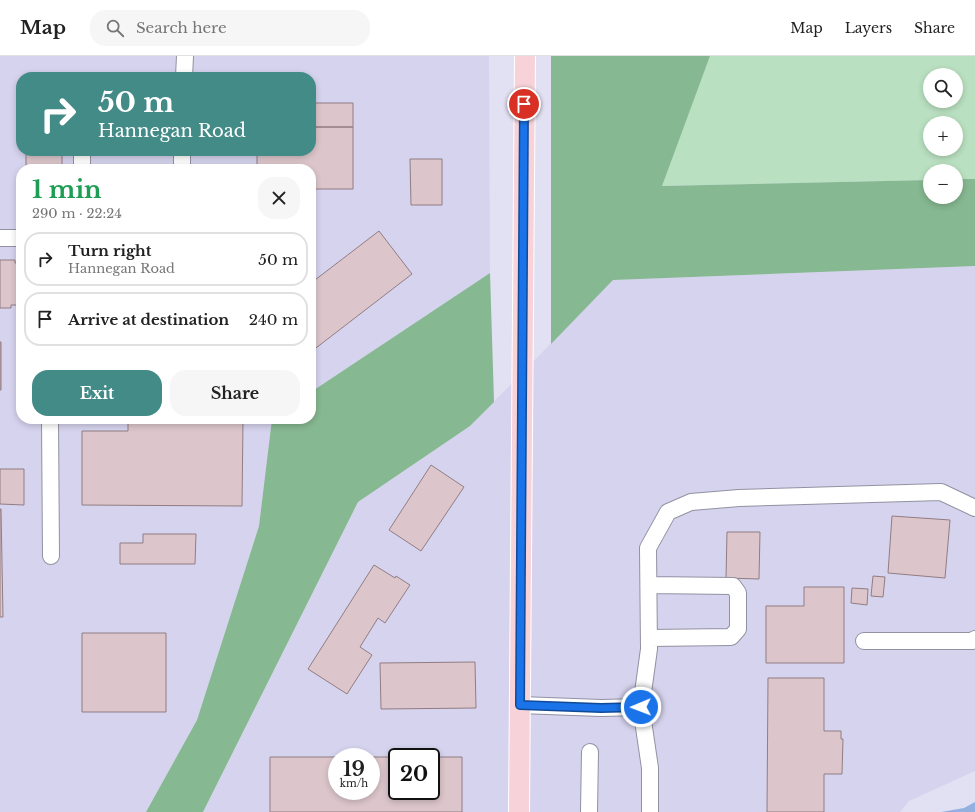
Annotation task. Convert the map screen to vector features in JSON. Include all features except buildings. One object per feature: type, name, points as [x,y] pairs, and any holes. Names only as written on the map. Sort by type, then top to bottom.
[{"type":"main road","points":[[519,812],[525,56]]},
{"type":"street","points":[[184,56],[184,72]]},
{"type":"street","points":[[0,238],[16,238]]},
{"type":"street","points":[[50,424],[51,556]]},
{"type":"street","points":[[650,812],[650,768],[641,707],[649,649],[648,548],[668,512],[691,502],[739,498],[941,492],[975,508]]},
{"type":"street","points":[[649,585],[732,586],[738,593],[738,630],[731,637],[649,638]]},
{"type":"street","points":[[864,641],[972,641],[975,639]]},
{"type":"street","points":[[520,705],[601,708],[641,707]]},
{"type":"street","points":[[589,812],[590,752]]},
{"type":"shaded area","points":[[0,56],[489,56],[490,273],[316,389],[316,164],[16,164],[16,424],[271,424],[259,526],[197,720],[146,812],[0,812]]},
{"type":"shaded area","points":[[975,266],[975,771],[909,801],[900,812],[203,812],[358,502],[470,426],[613,280]]},
{"type":"green space","points":[[551,56],[710,56],[662,186],[923,180],[923,204],[963,204],[963,179],[975,179],[975,266],[613,280],[551,344]]},
{"type":"green space","points":[[710,56],[975,56],[975,179],[963,179],[963,164],[923,164],[923,180],[661,186]]},
{"type":"green space","points":[[490,273],[494,402],[470,426],[358,502],[203,812],[146,812],[197,720],[259,526],[271,424],[316,424],[316,389]]},
{"type":"water","points":[[975,802],[975,812],[941,812],[964,808]]},
{"type":"route","points":[[524,104],[520,705],[601,708],[641,707]]}]
